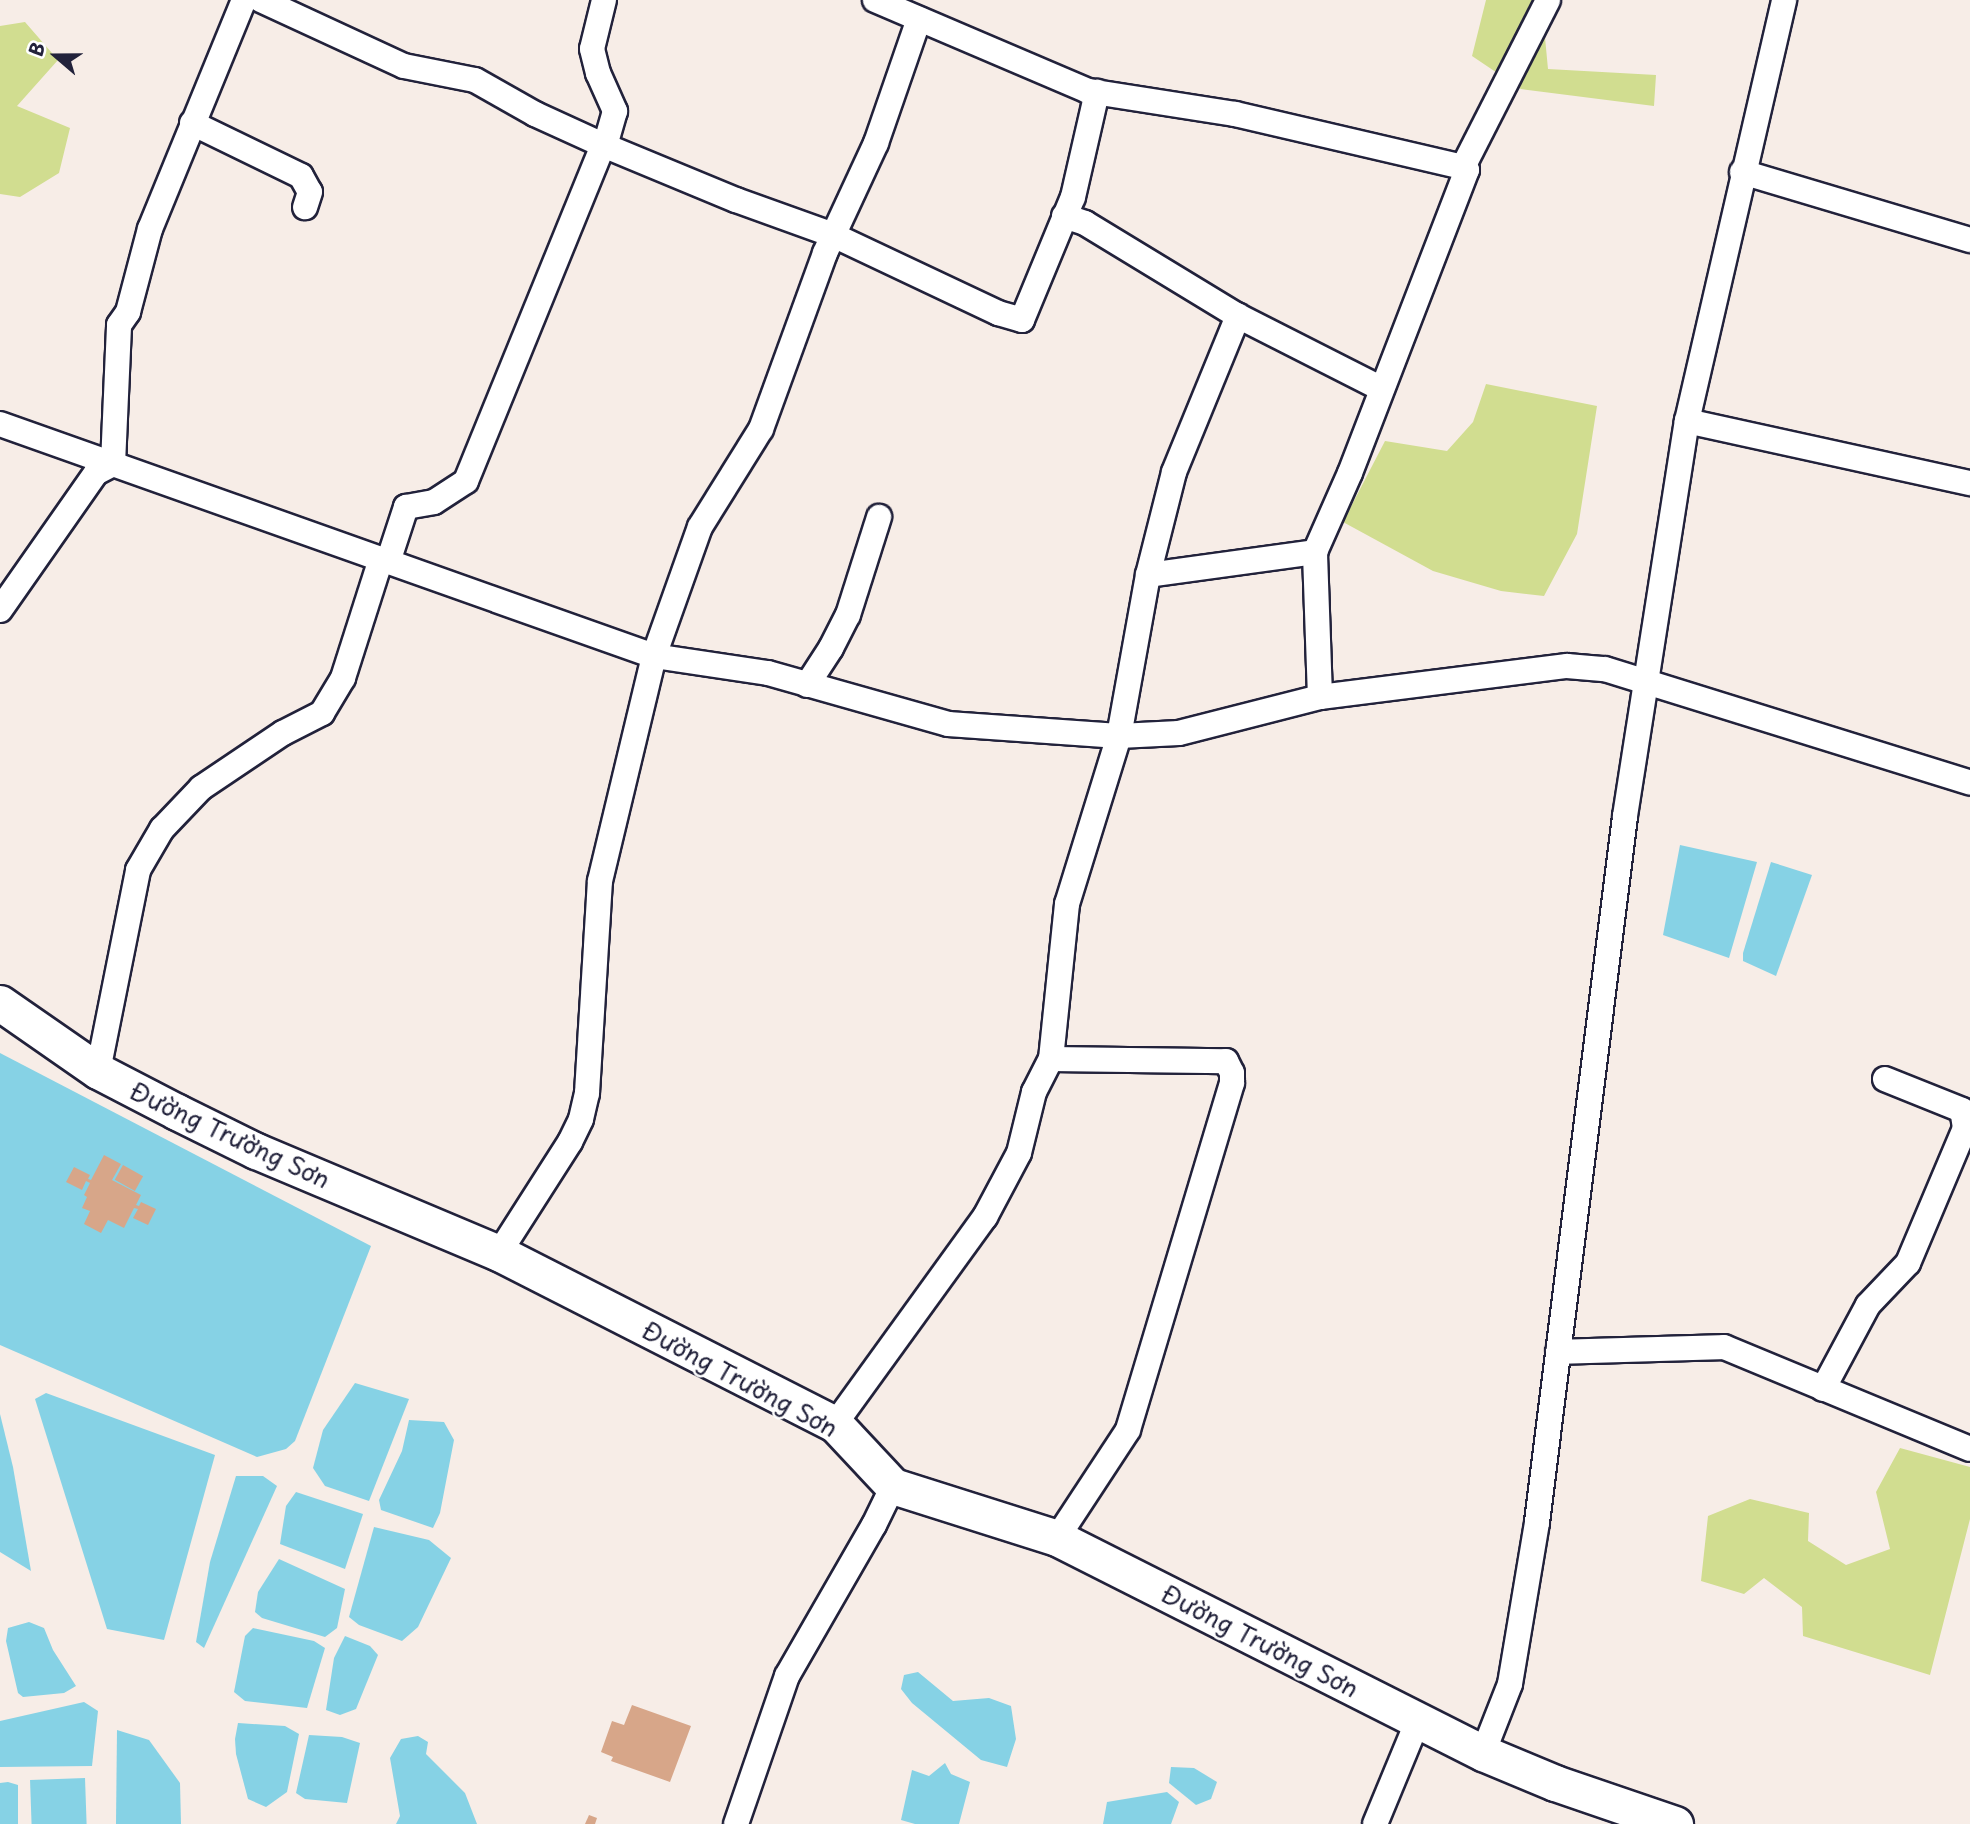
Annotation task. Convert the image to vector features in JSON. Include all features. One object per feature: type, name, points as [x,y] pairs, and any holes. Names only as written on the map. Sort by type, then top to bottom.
[{"type":"highway","name":"Đường Trường Sơn","points":[[0,1003],[98,1072],[256,1152],[499,1253],[835,1424],[893,1486],[1057,1538],[1483,1753],[1555,1783],[1675,1824]]},
{"type":"street","points":[[113,464],[119,325],[128,312],[150,229],[191,123],[244,0]]},
{"type":"street","points":[[261,0],[404,66],[475,80],[535,114],[604,145],[736,200],[833,235],[998,313],[1021,320],[1073,198],[1097,92]]},
{"type":"street","points":[[98,1072],[138,870],[162,829],[201,788],[283,733],[322,713],[343,678],[406,507],[434,502],[466,481],[604,145],[615,111],[598,73],[592,50],[604,0]]},
{"type":"street","points":[[875,0],[1097,92],[1235,114],[1467,170],[1315,552],[1320,697]]},
{"type":"street","points":[[1463,167],[1548,0]]},
{"type":"street","points":[[1483,1753],[1510,1684],[1537,1522],[1625,816],[1687,421],[1742,172],[1784,0]]},
{"type":"street","points":[[499,1253],[570,1142],[581,1119],[587,1093],[600,881],[654,656],[700,527],[761,429],[833,235],[876,143],[919,19]]},
{"type":"street","points":[[191,123],[301,176],[310,192],[305,206]]},
{"type":"street","points":[[1742,172],[1970,240]]},
{"type":"street","points":[[1064,216],[1085,223],[1238,316],[1382,389]]},
{"type":"street","points":[[835,1424],[985,1217],[1019,1153],[1034,1092],[1051,1059],[1067,904],[1119,736],[1148,575],[1174,472],[1238,316]]},
{"type":"street","points":[[1687,421],[1970,483]]},
{"type":"street","points":[[0,424],[654,656],[768,673],[948,724],[1119,736],[1179,733],[1320,697],[1567,666],[1605,669],[1970,783]]},
{"type":"street","points":[[0,610],[96,474],[113,464]]},
{"type":"street","points":[[807,685],[848,615],[879,517]]},
{"type":"street","points":[[1148,575],[1315,552]]},
{"type":"street","points":[[1051,1059],[1226,1061],[1232,1073],[1232,1083],[1128,1430],[1057,1538]]},
{"type":"street","points":[[1823,1389],[1868,1306],[1908,1263],[1965,1128],[1962,1110],[1885,1079]]},
{"type":"street","points":[[1558,1352],[1724,1347],[1970,1449]]},
{"type":"street","points":[[736,1824],[787,1676],[874,1525],[893,1486]]},
{"type":"street","points":[[1375,1824],[1418,1720]]},
{"type":"green space","points":[[1486,0],[1558,0],[1544,27],[1548,69],[1656,75],[1654,106],[1521,89],[1472,56]]},
{"type":"green space","points":[[25,22],[58,60],[17,106],[70,128],[59,173],[20,197],[0,194],[0,26]]},
{"type":"green space","points":[[1486,384],[1597,406],[1577,534],[1544,596],[1501,591],[1433,571],[1343,522],[1385,441],[1447,451],[1473,422]]},
{"type":"green space","points":[[1900,1448],[1970,1467],[1970,1519],[1930,1675],[1803,1636],[1802,1607],[1764,1578],[1744,1594],[1701,1581],[1708,1516],[1750,1499],[1809,1513],[1808,1541],[1846,1565],[1890,1549],[1876,1492]]},
{"type":"water","points":[[1680,845],[1757,862],[1729,958],[1663,935]]},
{"type":"water","points":[[1771,862],[1812,875],[1776,976],[1743,961],[1743,953]]},
{"type":"water","points":[[0,1053],[371,1246],[295,1441],[286,1449],[257,1457],[0,1345]]},
{"type":"water","points":[[355,1383],[409,1399],[369,1501],[325,1486],[313,1468],[323,1430]]},
{"type":"water","points":[[46,1393],[215,1455],[164,1640],[107,1629],[35,1399]]},
{"type":"water","points":[[0,1414],[13,1467],[31,1571],[0,1552]]},
{"type":"water","points":[[409,1420],[444,1422],[454,1440],[440,1513],[433,1528],[381,1510],[379,1500],[402,1451]]},
{"type":"water","points":[[236,1476],[263,1476],[277,1486],[204,1648],[196,1642],[210,1562]]},
{"type":"water","points":[[296,1492],[363,1514],[345,1569],[280,1544],[286,1506]]},
{"type":"water","points":[[374,1527],[429,1540],[451,1558],[418,1627],[402,1641],[359,1625],[349,1617]]},
{"type":"water","points":[[279,1559],[345,1589],[337,1628],[325,1637],[262,1618],[255,1612],[258,1592]]},
{"type":"water","points":[[29,1622],[44,1628],[53,1650],[76,1686],[64,1693],[23,1697],[18,1693],[6,1641],[8,1628]]},
{"type":"water","points":[[253,1628],[314,1641],[325,1648],[307,1708],[245,1701],[234,1692],[245,1636]]},
{"type":"water","points":[[345,1636],[370,1646],[378,1655],[356,1709],[340,1715],[326,1710],[334,1658]]},
{"type":"water","points":[[918,1672],[953,1701],[989,1698],[1011,1706],[1016,1739],[1007,1767],[981,1760],[912,1703],[901,1689],[904,1675]]},
{"type":"water","points":[[84,1702],[98,1711],[92,1766],[0,1767],[0,1721]]},
{"type":"water","points":[[238,1723],[285,1726],[299,1734],[287,1792],[266,1807],[248,1799],[236,1754]]},
{"type":"water","points":[[117,1730],[149,1740],[180,1783],[181,1824],[116,1824]]},
{"type":"water","points":[[309,1735],[342,1737],[360,1743],[347,1803],[305,1799],[296,1793]]},
{"type":"water","points":[[418,1736],[428,1742],[426,1754],[465,1793],[477,1824],[396,1824],[400,1816],[390,1758],[401,1739]]},
{"type":"water","points":[[945,1763],[951,1774],[970,1782],[959,1824],[915,1824],[901,1820],[912,1770],[929,1776]]},
{"type":"water","points":[[1171,1767],[1194,1768],[1217,1782],[1211,1799],[1196,1805],[1169,1783]]},
{"type":"water","points":[[85,1778],[87,1824],[32,1824],[30,1780]]},
{"type":"water","points":[[0,1783],[18,1785],[18,1824],[0,1824]]},
{"type":"water","points":[[1167,1792],[1179,1802],[1171,1824],[1103,1824],[1107,1802]]},
{"type":"building","points":[[104,1155],[121,1164],[112,1180],[141,1195],[136,1205],[139,1206],[141,1202],[156,1209],[148,1225],[133,1218],[138,1209],[134,1208],[124,1228],[108,1220],[101,1233],[84,1224],[90,1211],[82,1208],[90,1183],[86,1181],[82,1190],[66,1182],[74,1167],[90,1175],[88,1179],[91,1180]]},
{"type":"building","points":[[123,1165],[143,1176],[135,1191],[115,1180]]},
{"type":"building","points":[[632,1705],[691,1726],[670,1782],[611,1761],[613,1757],[601,1752],[612,1721],[624,1725]]},
{"type":"building","points":[[589,1815],[597,1818],[595,1824],[585,1824]]}]
